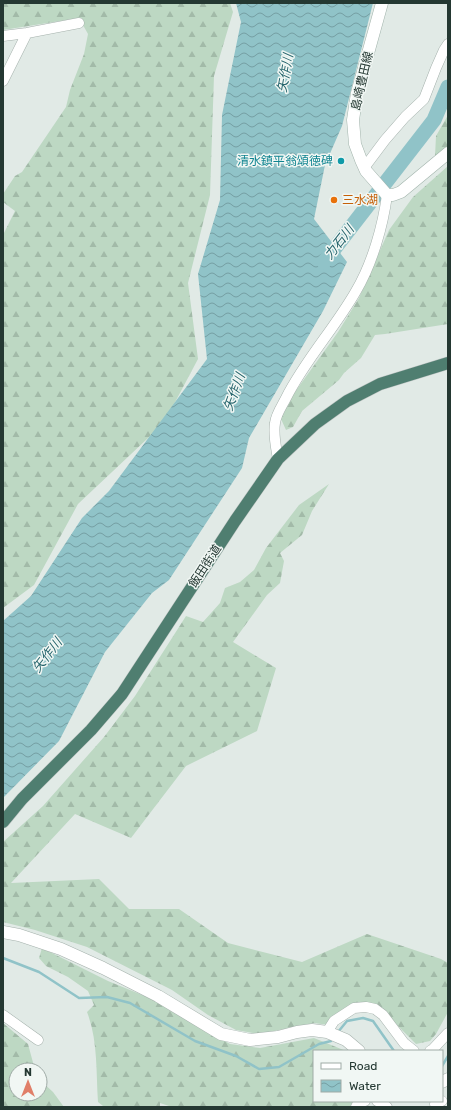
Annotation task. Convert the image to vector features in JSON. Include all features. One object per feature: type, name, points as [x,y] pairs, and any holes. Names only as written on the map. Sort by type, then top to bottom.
[{"type":"highway","name":"飯田街道","points":[[3,822],[22,799],[91,730],[122,694],[235,521],[278,459],[315,424],[347,401],[380,384],[448,363]]},
{"type":"street","name":"島崎豊田線","points":[[382,3],[358,93],[353,120],[357,152],[365,169],[387,195]]},
{"type":"street","points":[[3,36],[28,33],[79,23]]},
{"type":"street","points":[[3,81],[28,33]]},
{"type":"street","points":[[365,169],[385,140],[424,98],[444,50],[448,44]]},
{"type":"street","points":[[278,459],[274,434],[277,416],[292,385],[357,289],[372,256],[382,226],[387,195],[394,195],[401,192],[448,153]]},
{"type":"street","points":[[3,932],[19,935],[61,949],[103,968],[158,996],[221,1034],[250,1040],[278,1037],[312,1030],[329,1032],[346,1040],[358,1050]]},
{"type":"street","points":[[329,1032],[334,1021],[354,1008],[366,1007],[376,1009],[383,1015],[404,1043],[413,1050]]},
{"type":"street","points":[[3,1015],[38,1040]]},
{"type":"street","points":[[432,1050],[448,1033]]},
{"type":"green space","points":[[3,3],[230,3],[233,12],[214,76],[210,195],[188,283],[198,359],[164,423],[78,504],[34,585],[3,608],[3,235],[15,211],[3,202],[3,194],[15,176],[22,172],[66,107],[70,90],[84,54],[88,34],[79,18],[3,30]]},
{"type":"green space","points":[[448,115],[448,146],[435,156],[436,136]]},
{"type":"green space","points":[[448,166],[448,324],[375,335],[361,358],[344,373],[339,380],[302,411],[293,427],[286,430],[281,419],[292,396],[338,332],[359,298],[389,230],[413,197]]},
{"type":"green space","points":[[329,484],[312,511],[302,535],[280,553],[284,561],[280,583],[267,595],[233,642],[276,668],[257,731],[186,766],[131,838],[75,814],[11,883],[99,879],[129,909],[179,909],[228,943],[302,962],[367,934],[441,959],[448,963],[448,1012],[436,1034],[430,1041],[416,1044],[392,1020],[376,1010],[359,1011],[329,1025],[314,1023],[259,1034],[236,1030],[208,1015],[172,990],[87,947],[35,930],[3,922],[3,842],[43,806],[104,737],[135,696],[186,616],[203,622],[220,603],[225,588],[240,582],[254,570],[266,548],[299,505]]},
{"type":"green space","points":[[42,948],[108,981],[152,999],[230,1044],[260,1048],[314,1038],[344,1050],[313,1050],[313,1102],[352,1102],[350,1107],[172,1107],[160,1103],[160,1107],[103,1106],[98,1102],[95,1045],[91,1023],[87,1012],[94,1005],[88,991],[68,977],[46,966],[39,958]]},
{"type":"green space","points":[[3,1023],[28,1044],[33,1062],[8,1062],[8,1102],[48,1102],[48,1087],[64,1107],[3,1107]]},
{"type":"water","name":"矢作川","points":[[236,3],[373,3],[342,126],[325,165],[314,219],[347,262],[323,311],[249,438],[242,468],[169,580],[152,593],[105,652],[59,741],[3,798],[3,621],[31,596],[82,518],[109,491],[207,359],[198,274],[220,200],[222,115],[241,22]]},
{"type":"waterway","name":"力石川","points":[[324,262],[434,120],[448,87]]},
{"type":"waterway","points":[[3,958],[39,972],[79,998],[107,997],[130,1003],[195,1041],[236,1056],[259,1069],[279,1067],[319,1044],[331,1041],[332,1039]]},
{"type":"waterway","points":[[338,1032],[347,1021],[363,1018],[373,1021],[393,1050]]},
{"type":"waterway","points":[[443,1064],[448,1056]]},
{"type":"place","name":"清水鎮平翁頌徳碑","points":[[341,161]]},
{"type":"place","name":"三水湖","points":[[334,200]]}]
